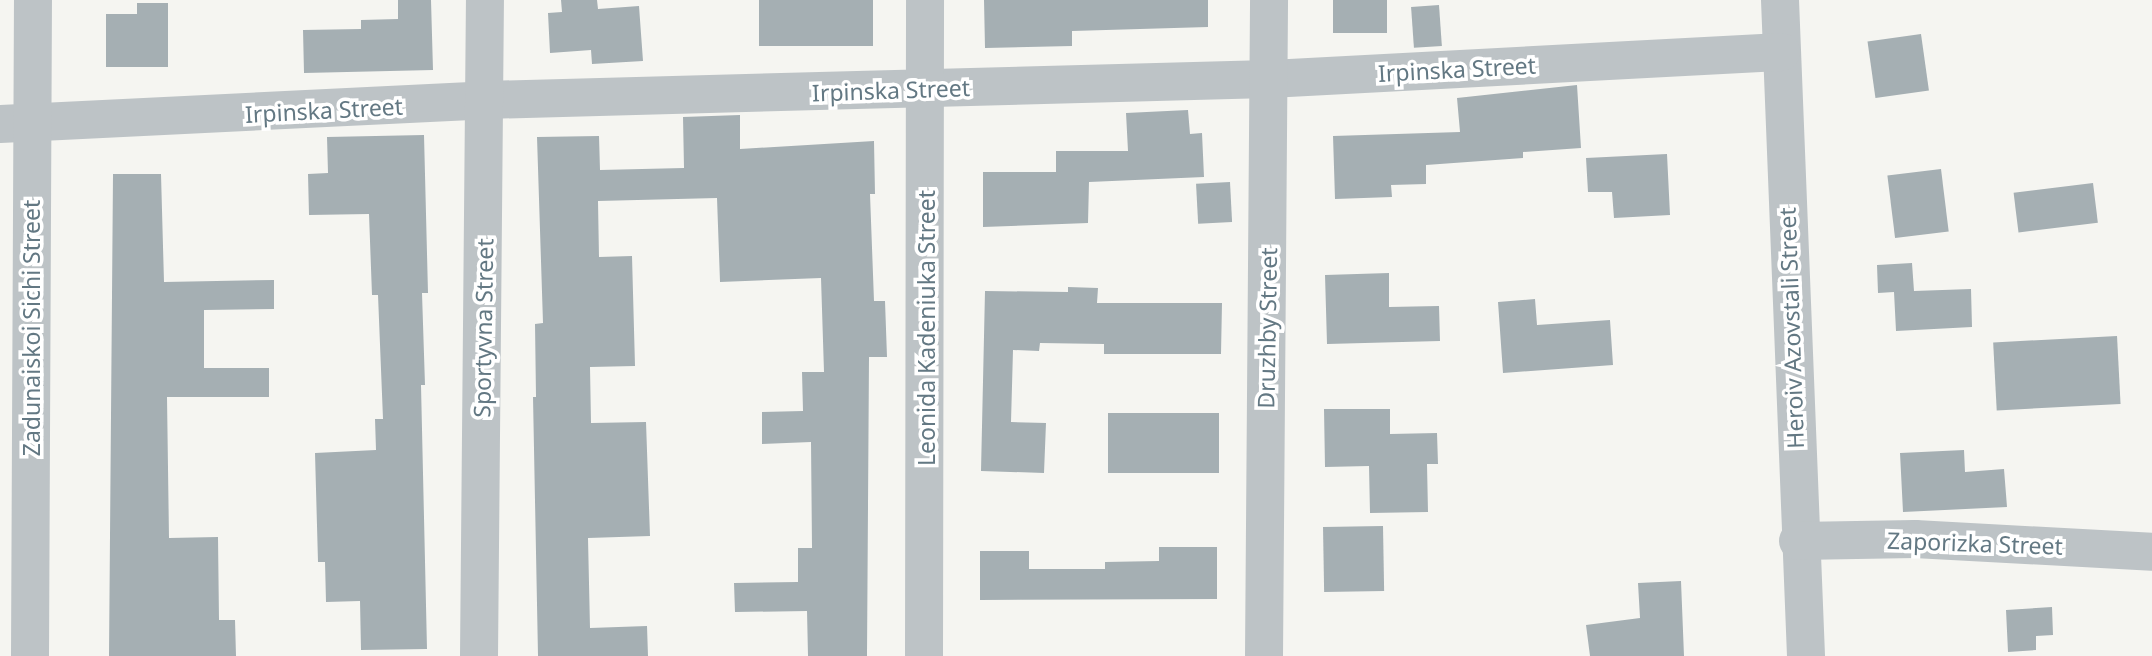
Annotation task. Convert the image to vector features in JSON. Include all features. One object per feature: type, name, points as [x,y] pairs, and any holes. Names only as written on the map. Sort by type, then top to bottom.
[{"type":"street","name":"Zadunaiskoi Sichi Street","points":[[30,656],[16,123],[33,0]]},
{"type":"street","name":"Sportyvna Street","points":[[479,656],[485,0]]},
{"type":"street","name":"Leonida Kadeniuka Street","points":[[924,656],[927,89],[925,0]]},
{"type":"street","name":"Druzhby Street","points":[[1264,656],[1269,0]]},
{"type":"street","name":"Heroiv Azovstali Street","points":[[1780,0],[1798,541],[1805,656]]},
{"type":"street","name":"Irpinska Street","points":[[16,123],[486,100],[1269,79],[1781,52]]},
{"type":"street","name":"Zaporizka Street","points":[[1798,541],[1915,539],[2152,552]]},
{"type":"building","points":[[398,0],[431,0],[433,70],[304,73],[303,30],[361,29],[361,20],[398,19]]},
{"type":"building","points":[[561,0],[597,0],[598,9],[639,6],[643,61],[592,64],[591,50],[550,53],[548,13],[562,12]]},
{"type":"building","points":[[759,0],[873,0],[873,46],[759,46]]},
{"type":"building","points":[[984,0],[1208,0],[1208,27],[1072,31],[1072,46],[985,48]]},
{"type":"building","points":[[1333,0],[1387,0],[1387,33],[1333,33]]},
{"type":"building","points":[[137,3],[168,3],[168,67],[106,67],[106,14],[137,14]]},
{"type":"building","points":[[1439,5],[1442,46],[1414,48],[1411,7]]},
{"type":"building","points":[[1921,34],[1929,90],[1875,98],[1868,42]]},
{"type":"building","points":[[1577,85],[1581,148],[1523,152],[1523,158],[1426,165],[1426,184],[1391,185],[1392,197],[1335,199],[1333,136],[1460,132],[1457,98]]},
{"type":"building","points":[[1188,110],[1190,134],[1202,133],[1204,177],[1089,182],[1088,223],[983,227],[983,172],[1056,172],[1056,151],[1128,151],[1126,113]]},
{"type":"building","points":[[740,115],[740,149],[874,141],[875,194],[870,194],[874,301],[885,301],[887,357],[869,357],[867,656],[808,656],[807,611],[735,612],[734,583],[798,582],[798,548],[812,548],[811,442],[762,444],[762,412],[803,411],[802,372],[824,372],[821,278],[720,282],[717,198],[598,201],[599,257],[632,256],[635,366],[590,367],[591,423],[646,422],[650,536],[588,538],[590,628],[647,626],[648,656],[538,656],[533,397],[536,397],[535,324],[543,323],[537,137],[599,136],[600,170],[684,168],[683,117]]},
{"type":"building","points":[[424,135],[428,293],[422,293],[425,385],[421,385],[427,649],[361,650],[360,601],[326,602],[325,562],[318,562],[315,453],[376,450],[375,419],[383,419],[378,295],[372,295],[369,214],[309,215],[308,174],[328,173],[327,137]]},
{"type":"building","points":[[1667,154],[1670,215],[1614,218],[1612,192],[1588,192],[1586,158]]},
{"type":"building","points":[[1941,169],[1949,232],[1895,238],[1887,176]]},
{"type":"building","points":[[113,174],[161,174],[164,282],[274,280],[274,309],[204,310],[204,368],[269,368],[269,397],[167,397],[169,538],[218,537],[219,620],[235,620],[236,656],[109,656]]},
{"type":"building","points":[[1230,182],[1232,222],[1198,224],[1196,184]]},
{"type":"building","points":[[2093,183],[2098,223],[2018,232],[2014,193]]},
{"type":"building","points":[[1912,263],[1914,291],[1971,289],[1972,327],[1896,331],[1894,292],[1878,293],[1877,265]]},
{"type":"building","points":[[1389,273],[1389,307],[1439,306],[1440,341],[1327,344],[1325,275]]},
{"type":"building","points":[[1068,287],[1098,288],[1097,303],[1222,303],[1221,354],[1104,354],[1104,344],[1040,343],[1039,351],[1013,350],[1011,422],[1046,423],[1044,473],[981,471],[985,291],[1068,292]]},
{"type":"building","points":[[1535,299],[1537,325],[1610,320],[1613,365],[1503,373],[1498,302]]},
{"type":"building","points":[[2117,336],[2121,404],[1997,410],[1993,342]]},
{"type":"building","points":[[1324,409],[1390,409],[1390,434],[1437,433],[1438,464],[1427,464],[1428,512],[1370,513],[1369,466],[1325,467]]},
{"type":"building","points":[[1108,413],[1219,413],[1219,473],[1108,473]]},
{"type":"building","points":[[1964,450],[1965,472],[2004,469],[2007,507],[1903,512],[1900,453]]},
{"type":"building","points":[[1383,526],[1384,591],[1324,592],[1323,527]]},
{"type":"building","points":[[1159,547],[1217,547],[1217,599],[980,600],[980,551],[1029,551],[1029,569],[1105,569],[1105,562],[1159,561]]},
{"type":"building","points":[[1681,581],[1684,656],[1590,656],[1586,625],[1640,618],[1638,583]]},
{"type":"building","points":[[2052,607],[2053,635],[2036,636],[2036,650],[2008,652],[2006,610]]}]
